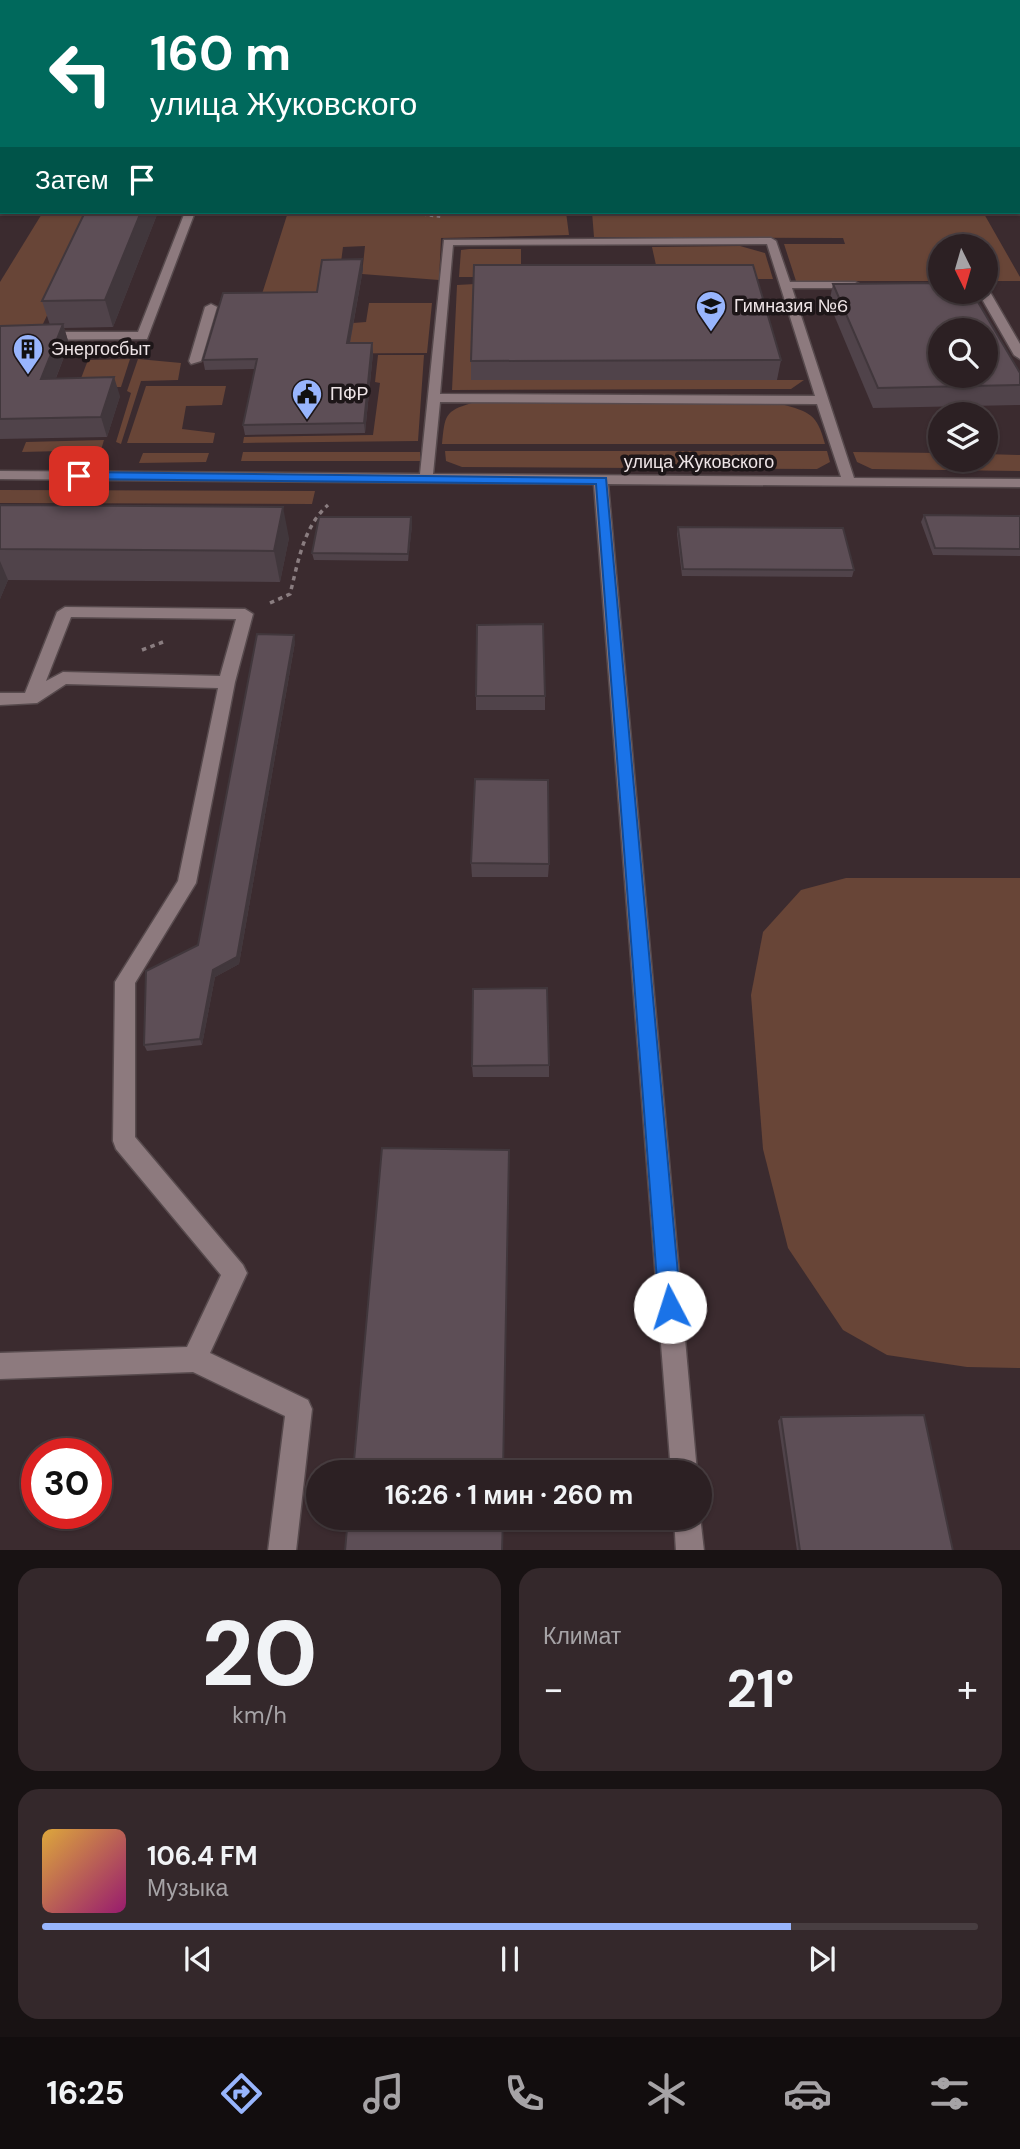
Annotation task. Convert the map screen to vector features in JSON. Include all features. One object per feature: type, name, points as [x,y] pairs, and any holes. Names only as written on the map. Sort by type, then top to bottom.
[{"type":"street","points":[[0,336],[143,336],[189,214]]},
{"type":"street","points":[[426,479],[447,242],[771,241],[849,482]]},
{"type":"street","points":[[785,285],[862,285]]},
{"type":"street","points":[[991,304],[1020,355]]},
{"type":"street","points":[[195,361],[211,307]]},
{"type":"street","points":[[434,398],[822,400]]},
{"type":"street","name":"улица Жуковского","points":[[0,475],[1020,483]]},
{"type":"street","points":[[601,480],[683,1460]]},
{"type":"street","points":[[31,699],[65,612],[244,614],[227,682],[187,883],[125,982],[124,1141],[235,1273],[194,1359]]},
{"type":"street","points":[[0,699],[31,699],[63,678],[227,682]]},
{"type":"street","points":[[0,1366],[194,1359],[299,1409],[282,1550]]},
{"type":"street","points":[[688,1530],[690,1550]]},
{"type":"path","points":[[244,614],[290,594],[306,538],[322,509],[369,479]]},
{"type":"path","points":[[141,650],[167,641]]},
{"type":"shaded area","points":[[42,214],[95,214],[42,326],[0,326],[0,282]]},
{"type":"shaded area","points":[[287,214],[566,214],[569,235],[441,238],[439,280],[362,274],[365,246],[343,247],[340,270],[353,323],[366,322],[369,303],[432,303],[427,353],[243,354]]},
{"type":"shaded area","points":[[592,214],[984,214],[996,234],[928,234],[928,281],[796,281],[784,244],[845,244],[843,238],[594,237]]},
{"type":"shaded area","points":[[998,238],[1020,277],[1020,281],[998,281]]},
{"type":"shaded area","points":[[740,246],[765,253],[773,279],[659,279],[652,247]]},
{"type":"shaded area","points":[[521,249],[521,277],[459,277],[461,250]]},
{"type":"shaded area","points":[[475,284],[472,380],[804,380],[791,389],[452,390],[457,285]]},
{"type":"shaded area","points":[[378,355],[424,355],[418,441],[243,443],[244,437],[373,435],[380,383],[375,382]]},
{"type":"shaded area","points":[[130,359],[121,387],[95,387],[80,381],[88,360]]},
{"type":"shaded area","points":[[138,359],[181,363],[178,380],[141,381],[121,444],[116,442],[131,393],[127,391]]},
{"type":"shaded area","points":[[146,386],[226,386],[222,405],[186,406],[182,429],[215,433],[213,443],[127,443]]},
{"type":"shaded area","points":[[472,403],[781,404],[811,416],[819,426],[825,444],[442,444],[448,416],[456,409]]},
{"type":"shaded area","points":[[104,440],[101,450],[22,452],[26,442]]},
{"type":"shaded area","points":[[445,451],[827,451],[830,462],[817,469],[462,467],[446,461]]},
{"type":"shaded area","points":[[243,452],[420,452],[420,461],[241,461]]},
{"type":"shaded area","points":[[853,452],[928,453],[928,470],[872,469],[857,462]]},
{"type":"shaded area","points":[[143,453],[209,453],[206,462],[139,463]]},
{"type":"shaded area","points":[[998,454],[1020,455],[1020,471],[998,471]]},
{"type":"shaded area","points":[[0,490],[315,491],[312,504],[0,503]]},
{"type":"shaded area","points":[[846,878],[1020,878],[1020,1368],[967,1367],[887,1355],[843,1330],[788,1248],[763,1149],[751,995],[763,932],[801,890]]},
{"type":"building","points":[[84,214],[140,214],[105,300],[42,301]]},
{"type":"building","points":[[362,259],[347,343],[372,343],[364,423],[243,425],[257,359],[203,360],[223,293],[317,292],[322,260]]},
{"type":"building","points":[[474,265],[753,265],[781,360],[471,361]]},
{"type":"building","points":[[928,283],[928,304],[979,304],[987,318],[928,318],[928,387],[878,388],[833,284]]},
{"type":"building","name":"Энергосбыт","points":[[63,324],[41,379],[114,377],[101,417],[0,419],[0,326]]},
{"type":"building","points":[[998,336],[1020,373],[1020,385],[998,385]]},
{"type":"building","points":[[0,505],[283,507],[274,551],[0,549]]},
{"type":"building","points":[[924,515],[1020,516],[1020,549],[935,548]]},
{"type":"building","points":[[319,517],[411,517],[408,554],[312,553]]},
{"type":"building","points":[[678,527],[843,528],[854,570],[683,569]]},
{"type":"building","points":[[543,624],[545,696],[476,696],[477,625]]},
{"type":"building","points":[[257,634],[294,635],[237,957],[213,970],[200,1039],[144,1045],[146,971],[198,945]]},
{"type":"building","points":[[475,779],[548,780],[549,864],[471,863]]},
{"type":"building","points":[[547,988],[549,1065],[472,1066],[473,989]]},
{"type":"building","points":[[382,1148],[509,1150],[503,1460],[354,1460]]},
{"type":"building","points":[[924,1415],[953,1550],[800,1550],[781,1417]]},
{"type":"building","points":[[347,1530],[503,1530],[502,1550],[345,1550]]},
{"type":"place","name":"Гимназия №6","points":[[711,333]]},
{"type":"place","name":"Энергосбыт","points":[[28,376]]},
{"type":"place","name":"ПФР","points":[[307,421]]},
{"type":"route","points":[[79,476],[601,480],[670,1307]]}]
